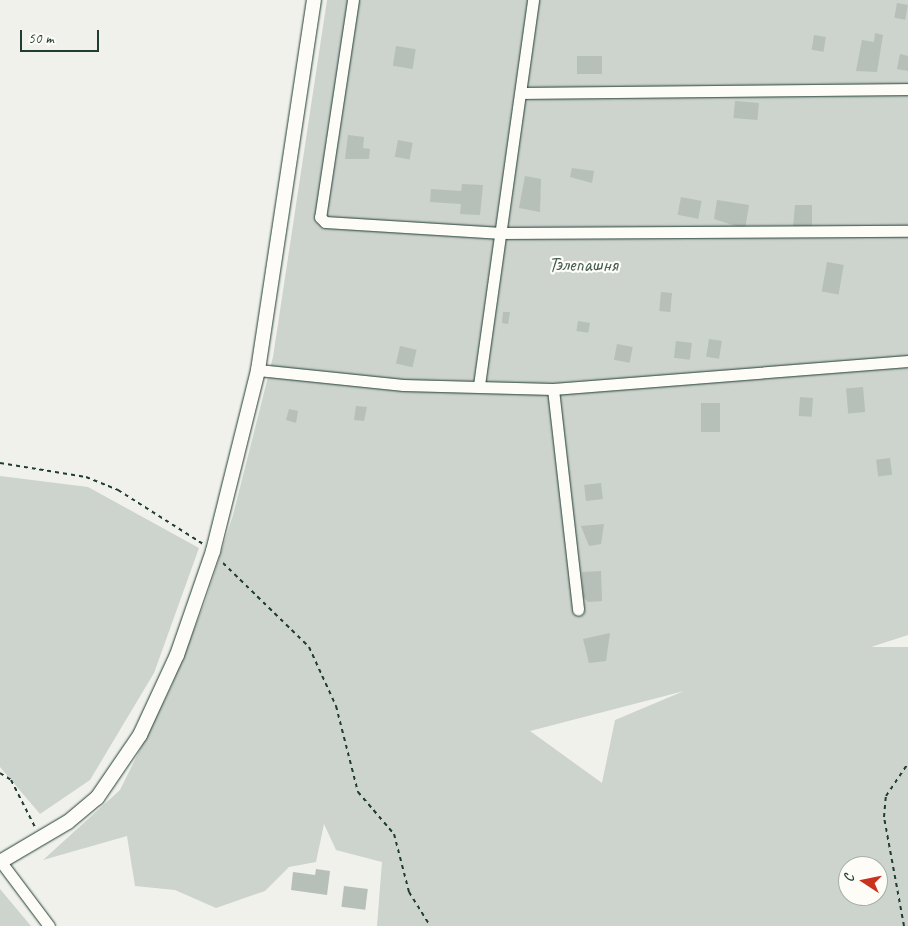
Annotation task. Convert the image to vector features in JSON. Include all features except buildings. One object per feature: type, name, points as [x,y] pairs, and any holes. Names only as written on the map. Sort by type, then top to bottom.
[{"type":"street","points":[[49,926],[0,862],[40,838],[97,798],[140,736],[177,655],[213,551],[258,370],[314,0]]},
{"type":"street","points":[[353,0],[320,217],[333,224],[498,233],[908,231]]},
{"type":"street","points":[[479,386],[498,233],[523,92],[533,0]]},
{"type":"street","points":[[523,92],[908,89]]},
{"type":"street","points":[[258,370],[403,385],[553,388],[908,361]]},
{"type":"street","points":[[553,388],[578,610]]},
{"type":"path","points":[[0,462],[86,477],[118,490],[213,551],[250,593],[309,647],[336,706],[358,792],[394,834],[409,892],[430,926]]},
{"type":"path","points":[[904,926],[884,817],[886,796],[908,763]]},
{"type":"path","points":[[0,772],[11,780],[40,838]]},
{"type":"green space","name":"Тэлепашня","points":[[327,0],[908,0],[908,635],[871,647],[908,647],[908,926],[377,926],[382,862],[336,850],[324,824],[316,862],[289,867],[265,891],[216,908],[175,890],[135,886],[127,836],[43,860],[120,790],[171,687],[205,602],[233,515],[273,357]],"holes":[[[684,691],[615,720],[602,783],[530,731]]]},
{"type":"green space","points":[[0,476],[88,487],[199,548],[154,673],[90,780],[40,814],[0,767]]},
{"type":"green space","points":[[0,889],[31,926],[0,926]]}]
